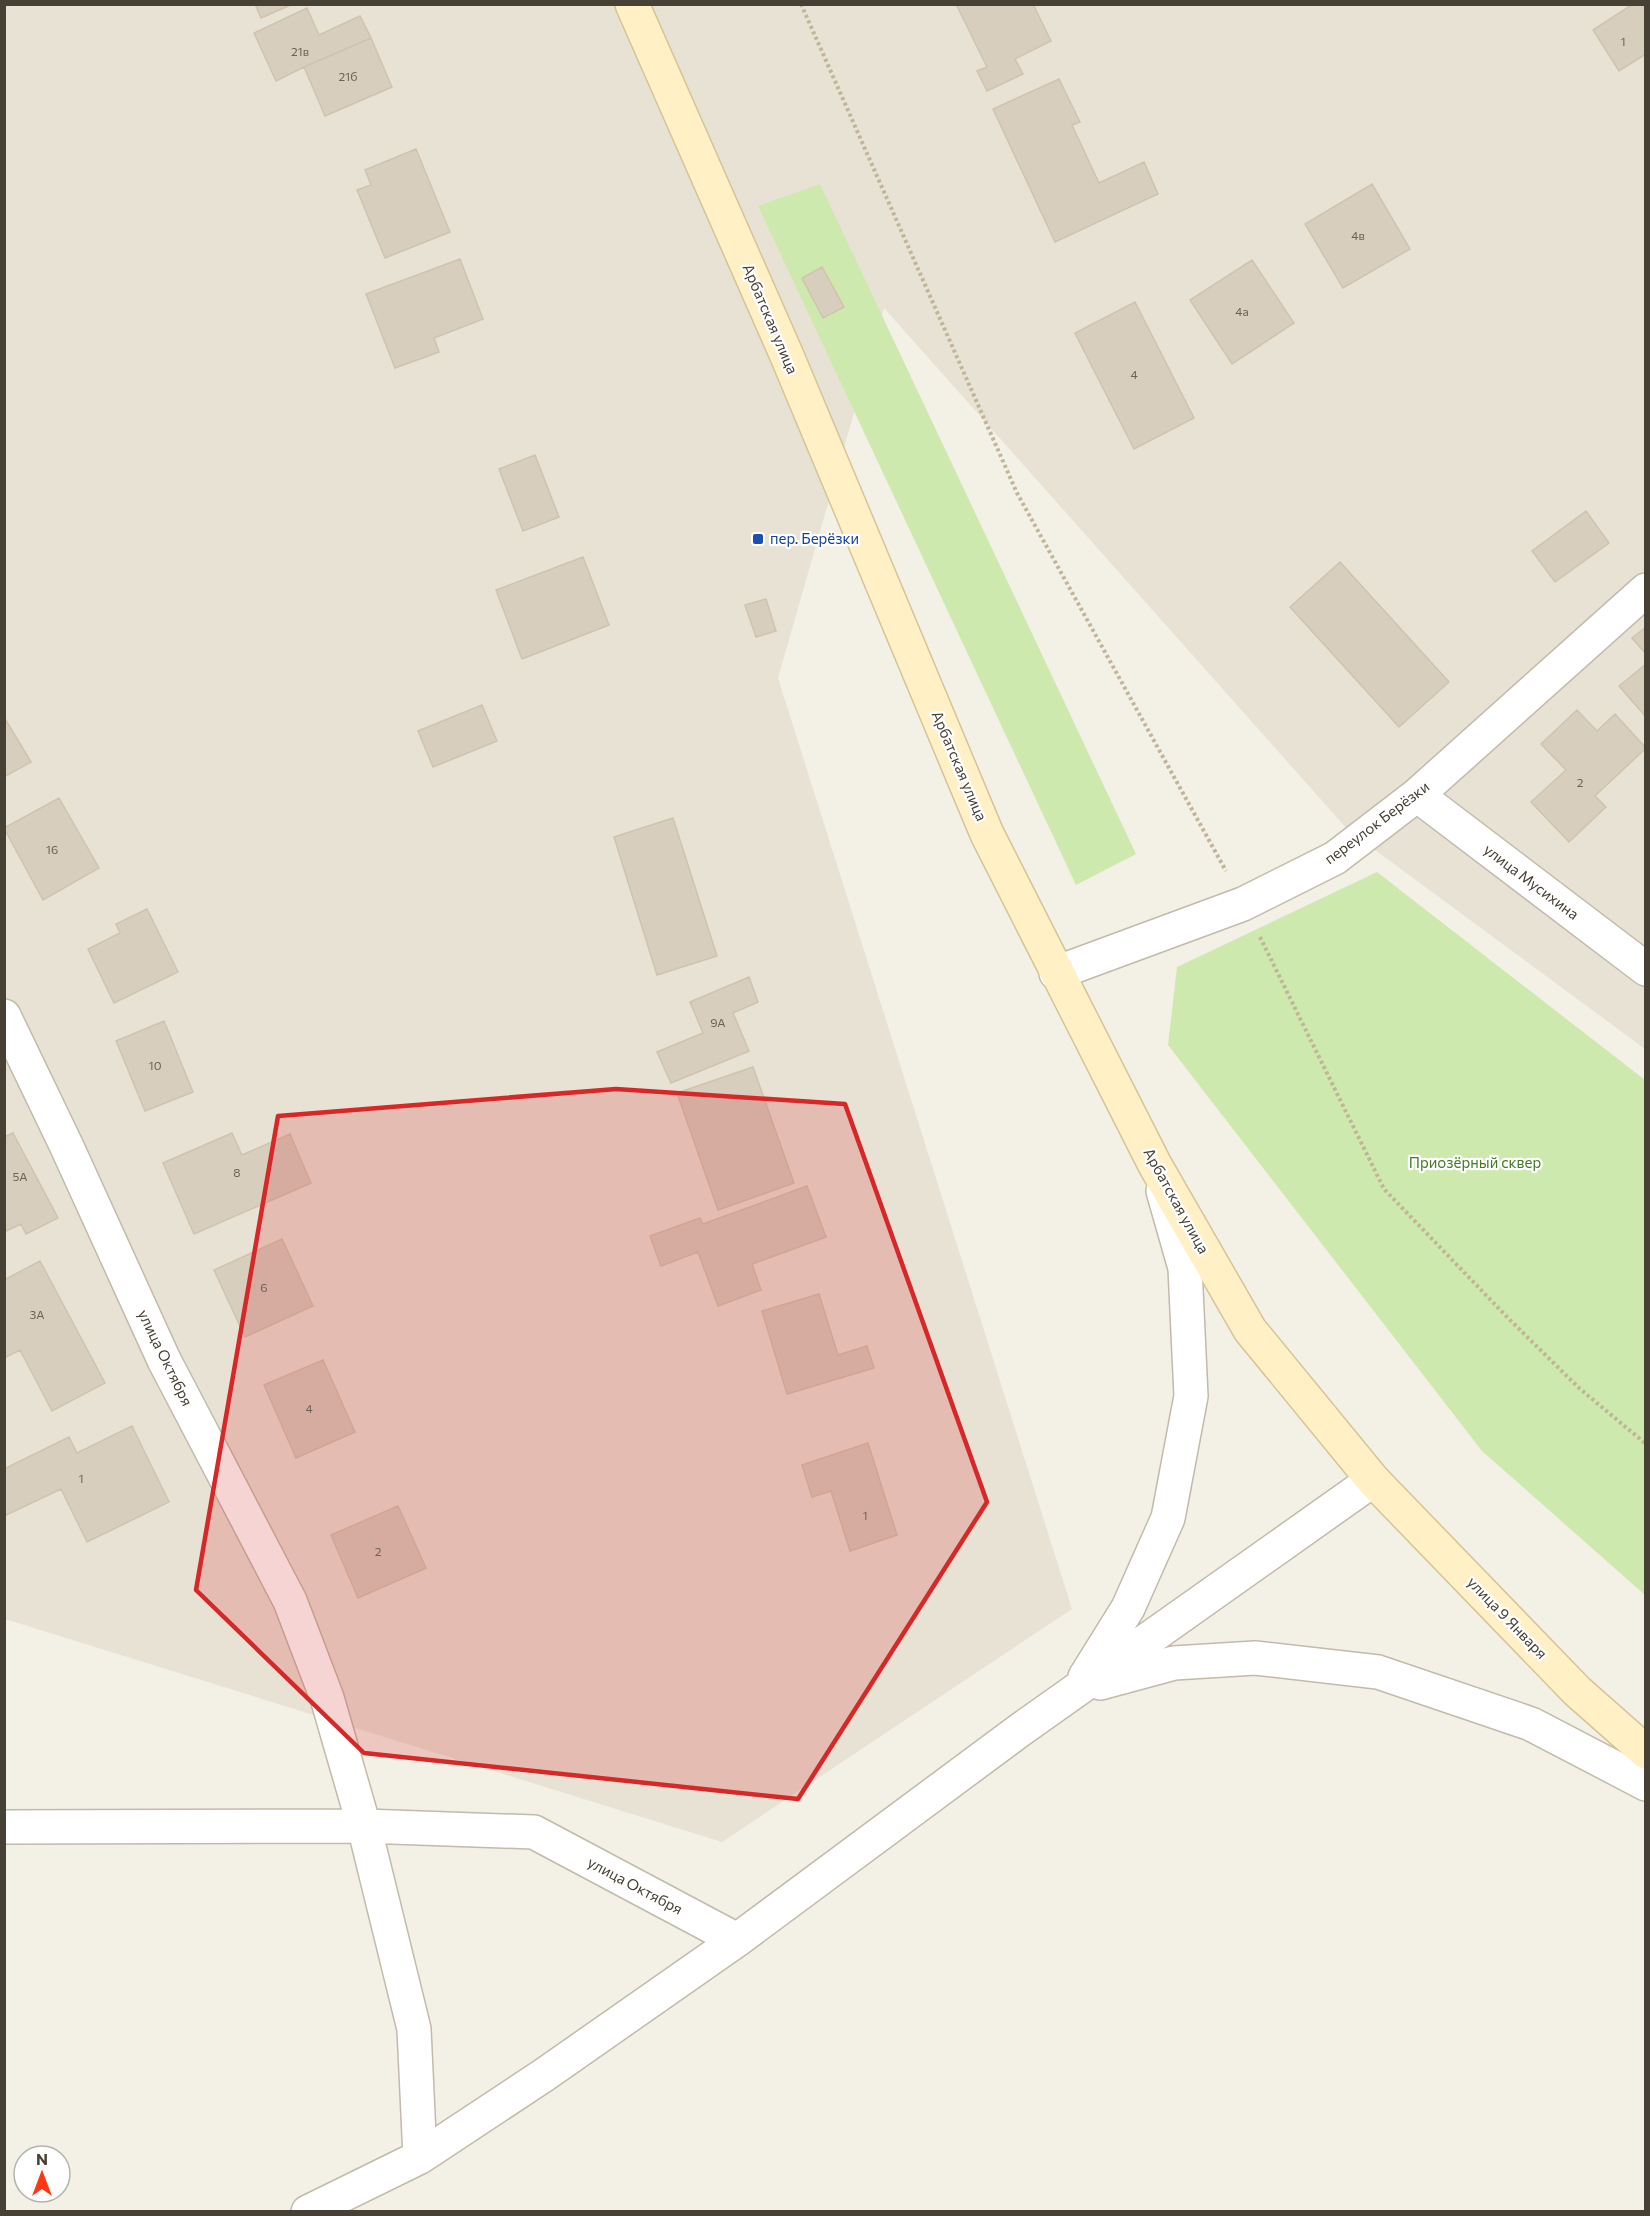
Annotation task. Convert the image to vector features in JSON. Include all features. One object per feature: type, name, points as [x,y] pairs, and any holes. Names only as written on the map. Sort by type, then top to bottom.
[{"type":"main road","name":"Арбатская улица","points":[[632,4],[787,356],[987,834],[1056,973],[1155,1165],[1250,1330],[1373,1480]]},
{"type":"main road","name":"улица 9 Января","points":[[1373,1480],[1577,1691],[1646,1752]]},
{"type":"street","name":"переулок Берёзки","points":[[1056,973],[1243,904],[1335,858],[1417,795],[1646,591]]},
{"type":"street","name":"улица Мусихина","points":[[1417,795],[1646,969]]},
{"type":"street","name":"улица Октября","points":[[4,1016],[68,1148],[165,1360],[290,1601],[327,1698],[364,1826],[414,2029],[420,2157]]},
{"type":"street","points":[[1078,1689],[1128,1608],[1168,1518],[1191,1396],[1185,1268],[1155,1165]]},
{"type":"street","points":[[308,2211],[420,2157],[544,2075],[737,1940],[1020,1730],[1373,1480]]},
{"type":"street","points":[[1078,1689],[1174,1664],[1255,1658],[1378,1672],[1531,1724],[1646,1784]]},
{"type":"street","points":[[4,1827],[364,1826]]},
{"type":"street","name":"улица Октября","points":[[364,1826],[534,1832],[737,1940]]},
{"type":"path","points":[[801,4],[1017,493],[1243,904],[1384,1190],[1579,1388],[1646,1444]]},
{"type":"highlighted area","points":[[616,1089],[845,1104],[987,1502],[798,1799],[364,1753],[196,1590],[278,1116]]},
{"type":"shaded area","points":[[4,5],[1645,5],[1645,1049],[1348,830],[884,308],[778,678],[1072,1609],[722,1842],[5,1619]]},
{"type":"green space","points":[[820,184],[1136,854],[1076,885],[758,206]]},
{"type":"green space","name":"Приозёрный сквер","points":[[1377,872],[1645,1080],[1645,1595],[1482,1451],[1168,1045],[1177,967]]},
{"type":"building","points":[[255,4],[293,4],[261,18]]},
{"type":"building","points":[[956,4],[1033,4],[1051,41],[1015,59],[1023,74],[987,91],[977,71],[987,67]]},
{"type":"building","points":[[1633,4],[1646,4],[1646,54],[1619,71],[1593,30]]},
{"type":"building","points":[[307,8],[319,35],[360,16],[371,38],[276,81],[254,33]]},
{"type":"building","points":[[371,38],[392,87],[325,116],[304,67]]},
{"type":"building","points":[[1059,79],[1080,122],[1072,125],[1099,183],[1144,162],[1158,194],[1055,242],[993,109]]},
{"type":"building","points":[[416,149],[450,232],[385,258],[357,190],[371,185],[365,170]]},
{"type":"building","points":[[1372,184],[1410,249],[1343,288],[1305,224]]},
{"type":"building","points":[[460,259],[483,319],[434,338],[439,352],[395,368],[366,294]]},
{"type":"building","points":[[1252,260],[1294,323],[1232,364],[1190,300]]},
{"type":"building","points":[[822,267],[844,307],[823,318],[802,278]]},
{"type":"building","points":[[1135,302],[1194,418],[1134,449],[1075,333]]},
{"type":"building","points":[[535,455],[559,517],[523,531],[499,469]]},
{"type":"building","points":[[1586,511],[1609,543],[1555,582],[1532,551]]},
{"type":"building","points":[[583,557],[609,625],[522,659],[496,590]]},
{"type":"building","points":[[1340,562],[1449,682],[1399,727],[1290,607]]},
{"type":"building","points":[[766,599],[776,631],[756,637],[745,605]]},
{"type":"building","points":[[1646,627],[1646,654],[1632,638]]},
{"type":"building","points":[[1646,664],[1646,717],[1619,686]]},
{"type":"building","points":[[482,705],[497,741],[433,767],[418,731]]},
{"type":"building","points":[[1577,710],[1597,731],[1615,714],[1646,748],[1595,796],[1606,807],[1569,842],[1531,802],[1566,770],[1541,744]]},
{"type":"building","points":[[4,717],[31,762],[4,777]]},
{"type":"building","points":[[59,798],[99,868],[43,900],[4,828]]},
{"type":"building","points":[[673,818],[717,956],[657,975],[614,837]]},
{"type":"building","points":[[147,909],[178,972],[114,1003],[88,949],[120,933],[116,924]]},
{"type":"building","points":[[749,977],[758,1002],[733,1013],[749,1051],[671,1083],[657,1052],[703,1033],[690,1002]]},
{"type":"building","points":[[164,1021],[193,1092],[145,1111],[116,1041]]},
{"type":"building","points":[[753,1067],[794,1183],[718,1210],[677,1093]]},
{"type":"building","points":[[13,1133],[58,1218],[26,1234],[21,1224],[4,1232],[4,1137]]},
{"type":"building","points":[[232,1133],[242,1155],[290,1134],[311,1183],[194,1234],[163,1163]]},
{"type":"building","points":[[807,1186],[826,1237],[752,1264],[761,1290],[718,1306],[698,1252],[661,1266],[650,1236],[700,1218],[703,1224]]},
{"type":"building","points":[[282,1239],[313,1306],[245,1337],[214,1270]]},
{"type":"building","points":[[40,1261],[105,1383],[52,1411],[20,1350],[4,1358],[4,1280]]},
{"type":"building","points":[[819,1294],[838,1355],[867,1346],[874,1368],[787,1394],[762,1311]]},
{"type":"building","points":[[323,1360],[355,1432],[296,1458],[264,1385]]},
{"type":"building","points":[[132,1426],[169,1502],[87,1542],[61,1489],[4,1516],[4,1469],[69,1437],[77,1453]]},
{"type":"building","points":[[868,1443],[897,1535],[850,1551],[831,1491],[812,1497],[802,1465]]},
{"type":"building","points":[[398,1506],[426,1568],[358,1598],[331,1535]]},
{"type":"place","name":"пер. Берёзки","points":[[758,539]]}]
